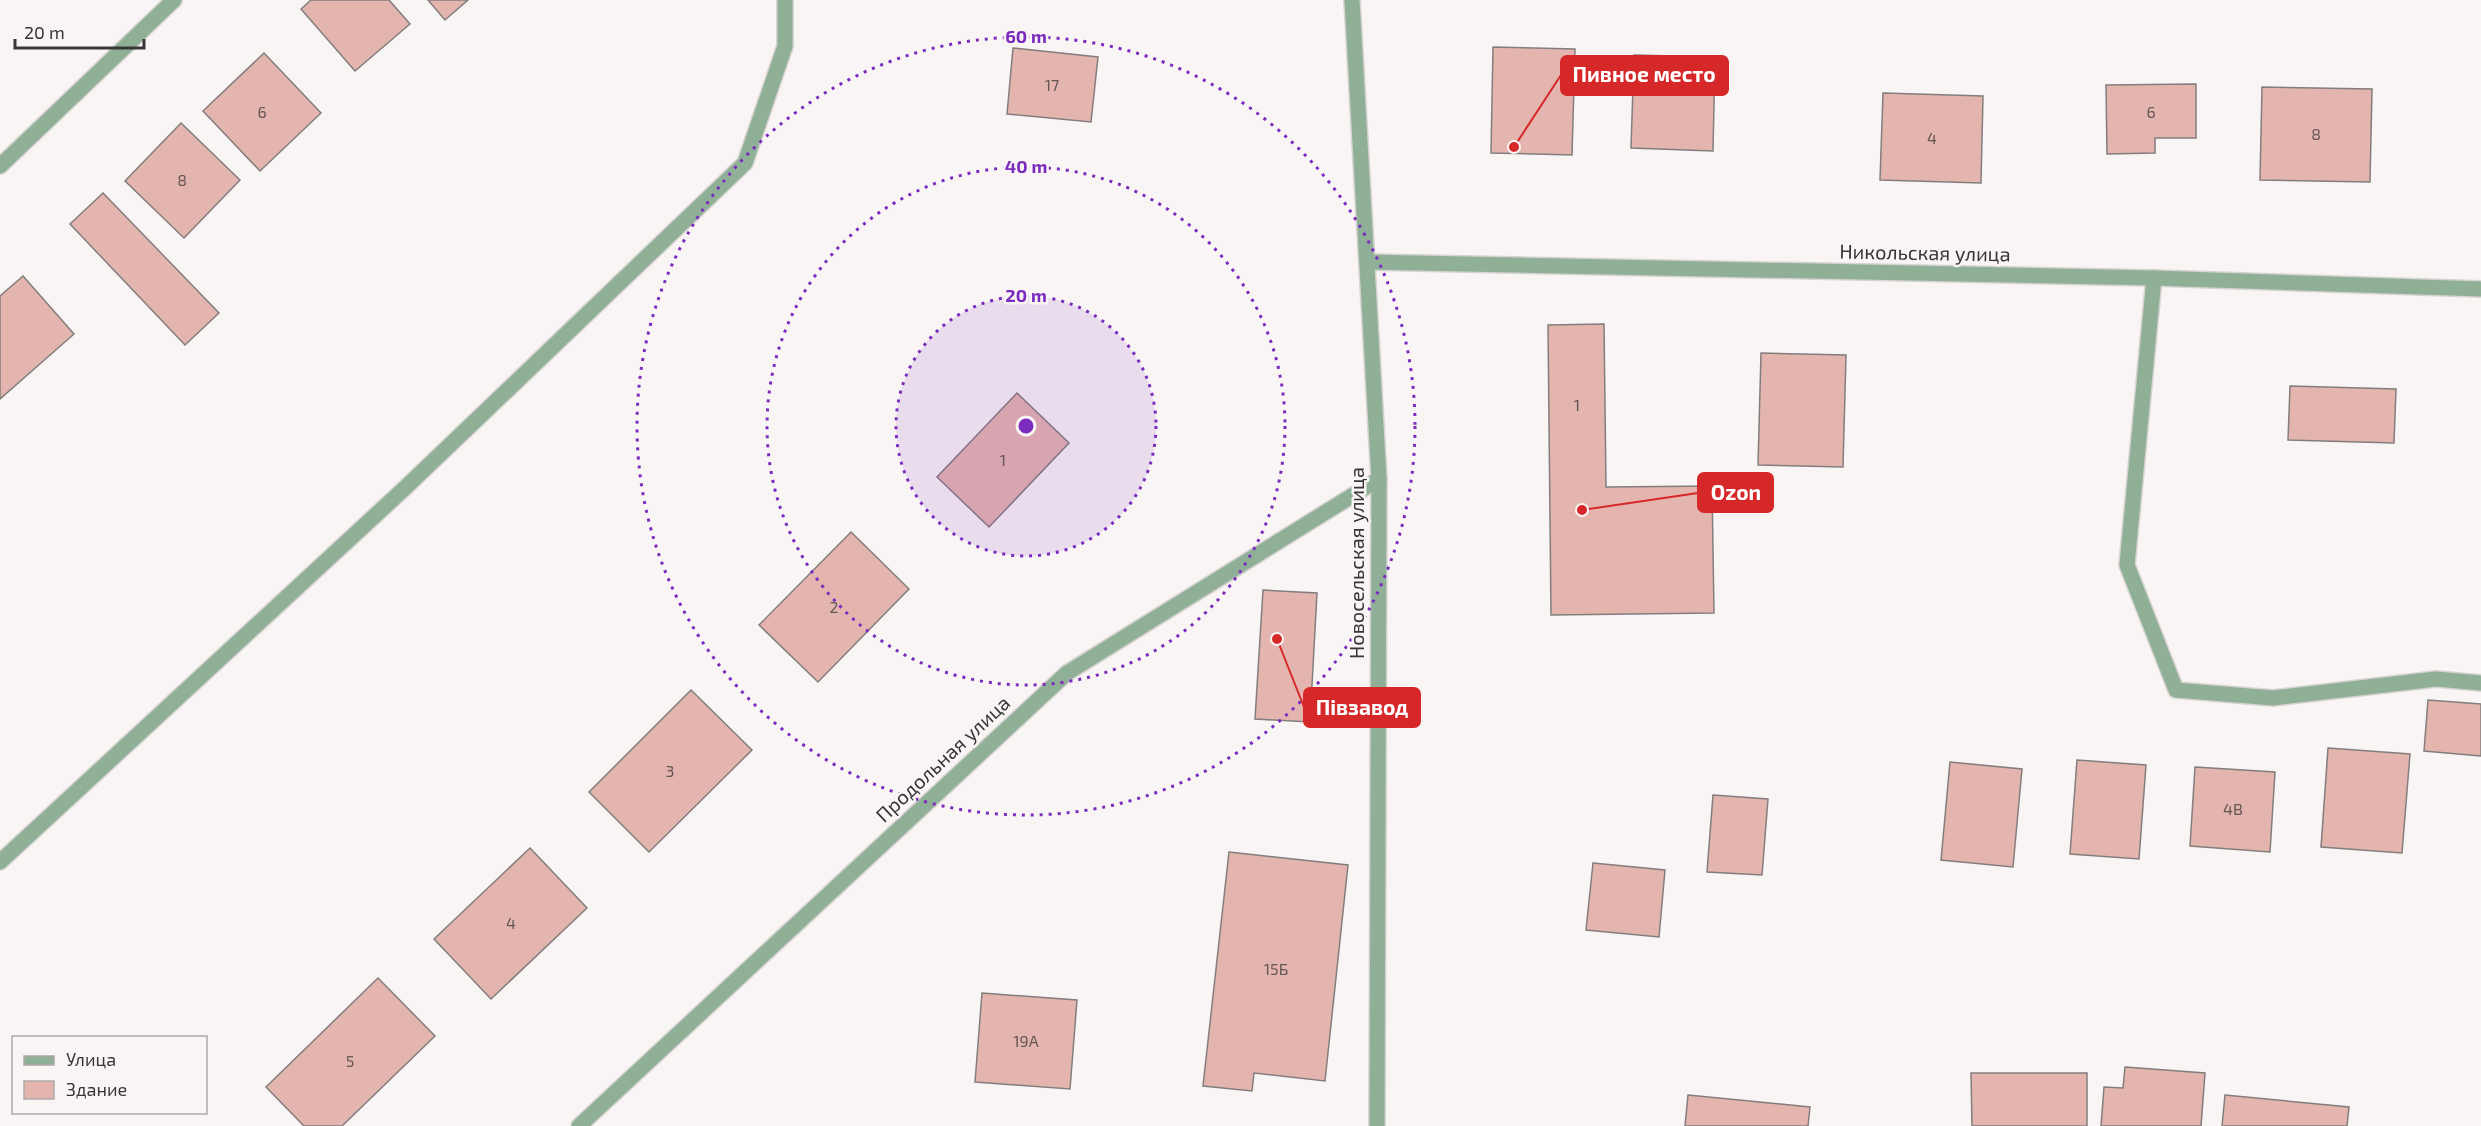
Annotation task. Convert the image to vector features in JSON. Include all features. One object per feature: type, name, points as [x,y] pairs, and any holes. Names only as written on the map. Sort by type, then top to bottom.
[{"type":"street","points":[[0,166],[174,0]]},
{"type":"street","points":[[0,862],[406,487],[745,163],[785,46],[785,0]]},
{"type":"street","name":"Новосельская улица","points":[[1352,0],[1379,479],[1377,1126]]},
{"type":"street","name":"Никольская улица","points":[[1368,262],[2154,278],[2481,289]]},
{"type":"street","points":[[2154,278],[2127,565],[2176,690],[2273,698],[2436,679],[2481,682]]},
{"type":"street","name":"Продольная улица","points":[[579,1126],[1067,674],[1379,479]]},
{"type":"building","points":[[311,0],[389,0],[410,24],[355,71],[301,9]]},
{"type":"building","points":[[428,0],[468,0],[445,20]]},
{"type":"building","points":[[1493,47],[1575,49],[1572,155],[1491,153]]},
{"type":"building","points":[[1013,48],[1098,57],[1091,122],[1007,114]]},
{"type":"building","points":[[264,53],[321,113],[260,171],[203,111]]},
{"type":"building","points":[[1634,55],[1715,57],[1713,151],[1631,148]]},
{"type":"building","points":[[2196,84],[2196,138],[2155,138],[2155,153],[2107,154],[2106,85]]},
{"type":"building","points":[[2262,87],[2372,89],[2370,182],[2260,180]]},
{"type":"building","points":[[1883,93],[1983,96],[1981,183],[1880,180]]},
{"type":"building","points":[[181,123],[240,180],[184,238],[125,181]]},
{"type":"building","points":[[103,193],[219,313],[185,345],[70,224]]},
{"type":"building","points":[[23,276],[74,334],[0,399],[0,296]]},
{"type":"building","points":[[1604,324],[1606,487],[1712,486],[1714,613],[1551,615],[1548,325]]},
{"type":"building","points":[[1761,353],[1846,355],[1843,467],[1758,465]]},
{"type":"building","points":[[2290,386],[2396,389],[2394,443],[2288,440]]},
{"type":"building","points":[[1017,393],[1069,443],[989,527],[937,477]]},
{"type":"building","points":[[851,532],[909,589],[818,682],[759,625]]},
{"type":"building","points":[[1263,590],[1317,593],[1310,722],[1255,719]]},
{"type":"building","points":[[691,690],[752,750],[649,852],[589,792]]},
{"type":"building","points":[[2428,700],[2481,704],[2481,756],[2424,751]]},
{"type":"building","points":[[2328,748],[2410,754],[2402,853],[2321,847]]},
{"type":"building","points":[[2077,760],[2146,765],[2139,859],[2070,854]]},
{"type":"building","points":[[1950,762],[2022,769],[2013,867],[1941,860]]},
{"type":"building","points":[[2195,767],[2275,772],[2270,852],[2190,846]]},
{"type":"building","points":[[1713,795],[1768,799],[1762,875],[1707,872]]},
{"type":"building","points":[[530,848],[587,908],[491,999],[434,939]]},
{"type":"building","points":[[1229,852],[1348,865],[1325,1081],[1254,1073],[1252,1091],[1203,1086]]},
{"type":"building","points":[[1593,863],[1665,870],[1659,937],[1586,930]]},
{"type":"building","points":[[378,978],[435,1036],[342,1126],[304,1126],[266,1087]]},
{"type":"building","points":[[982,993],[1077,1000],[1070,1089],[975,1082]]},
{"type":"building","points":[[2125,1067],[2205,1073],[2201,1126],[2101,1126],[2104,1087],[2123,1088]]},
{"type":"building","points":[[1971,1073],[2087,1073],[2087,1126],[1972,1126]]},
{"type":"building","points":[[1688,1095],[1810,1107],[1808,1126],[1685,1126]]},
{"type":"building","points":[[2225,1095],[2349,1107],[2347,1126],[2222,1126]]},
{"type":"place","name":"Пивное место","points":[[1514,147]]},
{"type":"place","name":"Ozon","points":[[1582,510]]},
{"type":"place","name":"Пiвзавод","points":[[1277,639]]}]
